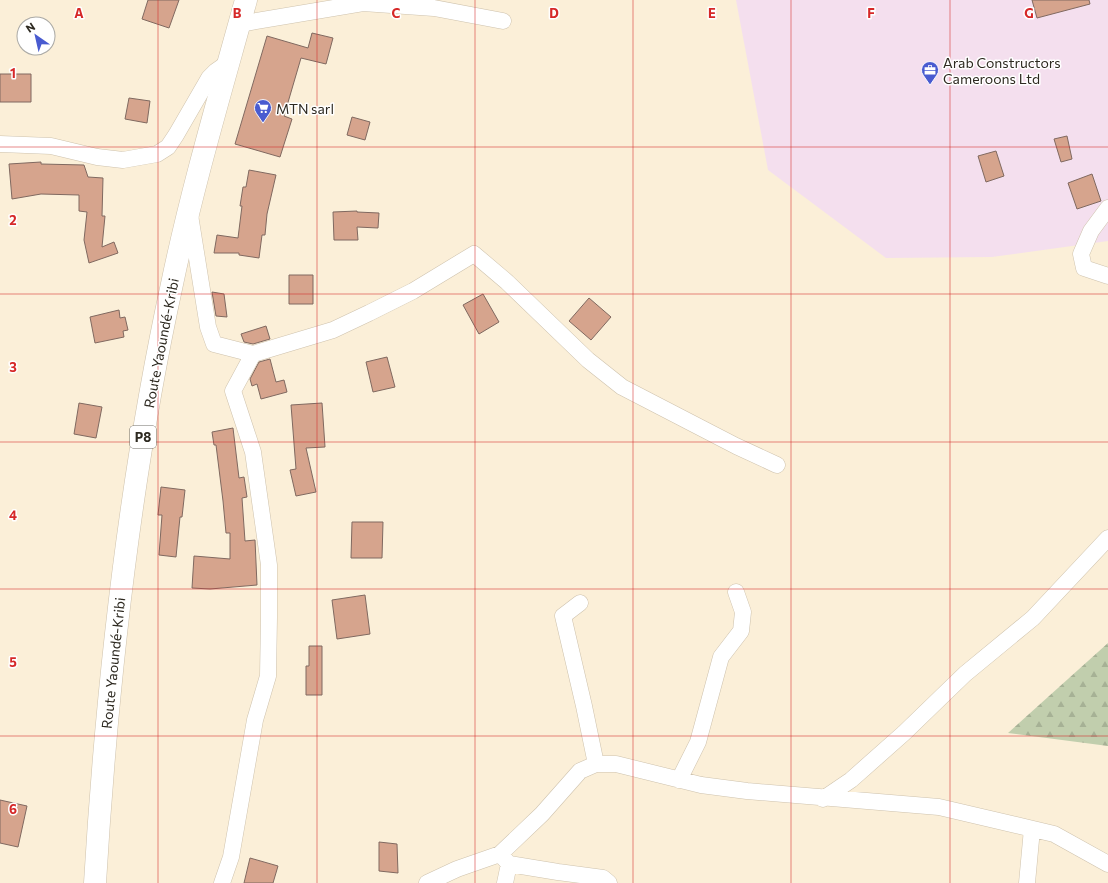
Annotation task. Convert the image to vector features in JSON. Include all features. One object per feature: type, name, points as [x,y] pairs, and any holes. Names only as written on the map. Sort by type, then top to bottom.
[{"type":"main road","name":"Route Yaoundé-Kribi","points":[[96,883],[105,740],[121,582],[140,453],[171,290],[190,209],[246,0]]},
{"type":"street","points":[[239,24],[363,3],[434,8],[503,21]]},
{"type":"street","points":[[0,144],[51,146],[97,157],[123,160],[157,154],[168,147],[176,136],[209,78],[216,70],[229,62]]},
{"type":"street","points":[[1108,208],[1091,231],[1081,254],[1084,268],[1108,276]]},
{"type":"street","points":[[190,209],[208,327],[214,344],[253,354],[333,330],[413,291],[474,254],[495,270],[588,360],[622,387],[736,446],[777,465]]},
{"type":"street","points":[[222,883],[231,857],[255,720],[268,676],[269,565],[253,452],[234,391],[253,354]]},
{"type":"street","points":[[823,798],[851,780],[904,733],[965,674],[1033,618],[1108,538]]},
{"type":"street","points":[[679,780],[698,742],[721,657],[741,631],[743,612],[736,592]]},
{"type":"street","points":[[580,603],[563,616],[596,764]]},
{"type":"street","points":[[506,883],[504,859],[580,771],[596,764],[616,764],[701,785],[740,790],[939,807],[1054,834],[1108,864]]},
{"type":"street","points":[[1027,883],[1032,829]]},
{"type":"street","points":[[427,883],[457,869],[504,859],[558,872],[603,878],[609,883]]},
{"type":"shaded area","name":"Arab Constructors Cameroons Ltd","points":[[736,0],[1108,0],[1108,241],[992,257],[886,258],[768,170]]},
{"type":"green space","points":[[1108,643],[1108,746],[1008,733]]},
{"type":"building","points":[[148,0],[179,0],[169,28],[142,19]]},
{"type":"building","points":[[1032,0],[1089,0],[1090,4],[1037,18]]},
{"type":"building","points":[[312,33],[333,38],[326,64],[301,58],[284,116],[292,119],[280,157],[235,144],[267,36],[308,48]]},
{"type":"building","points":[[0,74],[31,74],[31,102],[0,102]]},
{"type":"building","points":[[129,98],[150,101],[147,123],[125,119]]},
{"type":"building","points":[[352,117],[370,122],[365,140],[347,135]]},
{"type":"building","points":[[1067,136],[1072,159],[1061,162],[1054,139]]},
{"type":"building","points":[[996,151],[1004,176],[986,182],[978,156]]},
{"type":"building","points":[[41,162],[41,164],[84,165],[88,177],[103,178],[102,216],[105,216],[102,247],[114,242],[118,253],[89,263],[84,240],[87,212],[79,211],[79,195],[41,194],[12,199],[9,164]]},
{"type":"building","points":[[249,170],[276,175],[267,214],[265,235],[262,235],[259,258],[239,255],[239,253],[214,253],[217,235],[238,238],[243,187],[246,187]]},
{"type":"building","points":[[1092,174],[1101,201],[1077,209],[1068,183]]},
{"type":"building","points":[[357,211],[379,213],[378,228],[357,227],[358,240],[334,240],[333,212]]},
{"type":"building","points":[[289,275],[313,275],[313,304],[289,304]]},
{"type":"building","points":[[212,292],[224,294],[227,317],[216,316]]},
{"type":"building","points":[[483,294],[499,322],[479,334],[463,305]]},
{"type":"building","points":[[589,298],[611,317],[591,340],[569,321]]},
{"type":"building","points":[[119,310],[120,318],[125,317],[128,330],[123,331],[124,337],[95,343],[90,317]]},
{"type":"building","points":[[266,326],[270,339],[253,344],[244,342],[241,334]]},
{"type":"building","points":[[387,357],[395,387],[373,392],[366,362]]},
{"type":"building","points":[[270,359],[276,382],[284,380],[287,392],[261,399],[257,384],[252,386],[250,379],[259,362]]},
{"type":"building","points":[[79,403],[102,407],[96,438],[74,434]]},
{"type":"building","points":[[322,403],[325,447],[306,448],[316,492],[296,496],[290,470],[296,469],[291,405]]},
{"type":"building","points":[[233,428],[239,478],[244,477],[247,497],[242,498],[245,541],[255,540],[257,585],[210,589],[192,588],[194,556],[230,559],[230,533],[226,533],[216,445],[214,445],[212,432]]},
{"type":"building","points":[[161,487],[185,490],[182,517],[180,517],[176,557],[159,555],[162,515],[158,515]]},
{"type":"building","points":[[352,522],[383,522],[382,558],[351,558]]},
{"type":"building","points":[[365,595],[370,634],[337,639],[332,600]]},
{"type":"building","points":[[309,646],[322,646],[322,695],[306,695],[306,666],[309,666]]},
{"type":"building","points":[[0,800],[27,806],[18,847],[0,843]]},
{"type":"building","points":[[379,842],[397,844],[398,873],[379,871]]},
{"type":"building","points":[[250,858],[278,866],[273,883],[244,883]]},
{"type":"place","name":"Arab Constructors Cameroons Ltd","points":[[930,85]]},
{"type":"place","name":"MTN sarl","points":[[263,123]]}]
